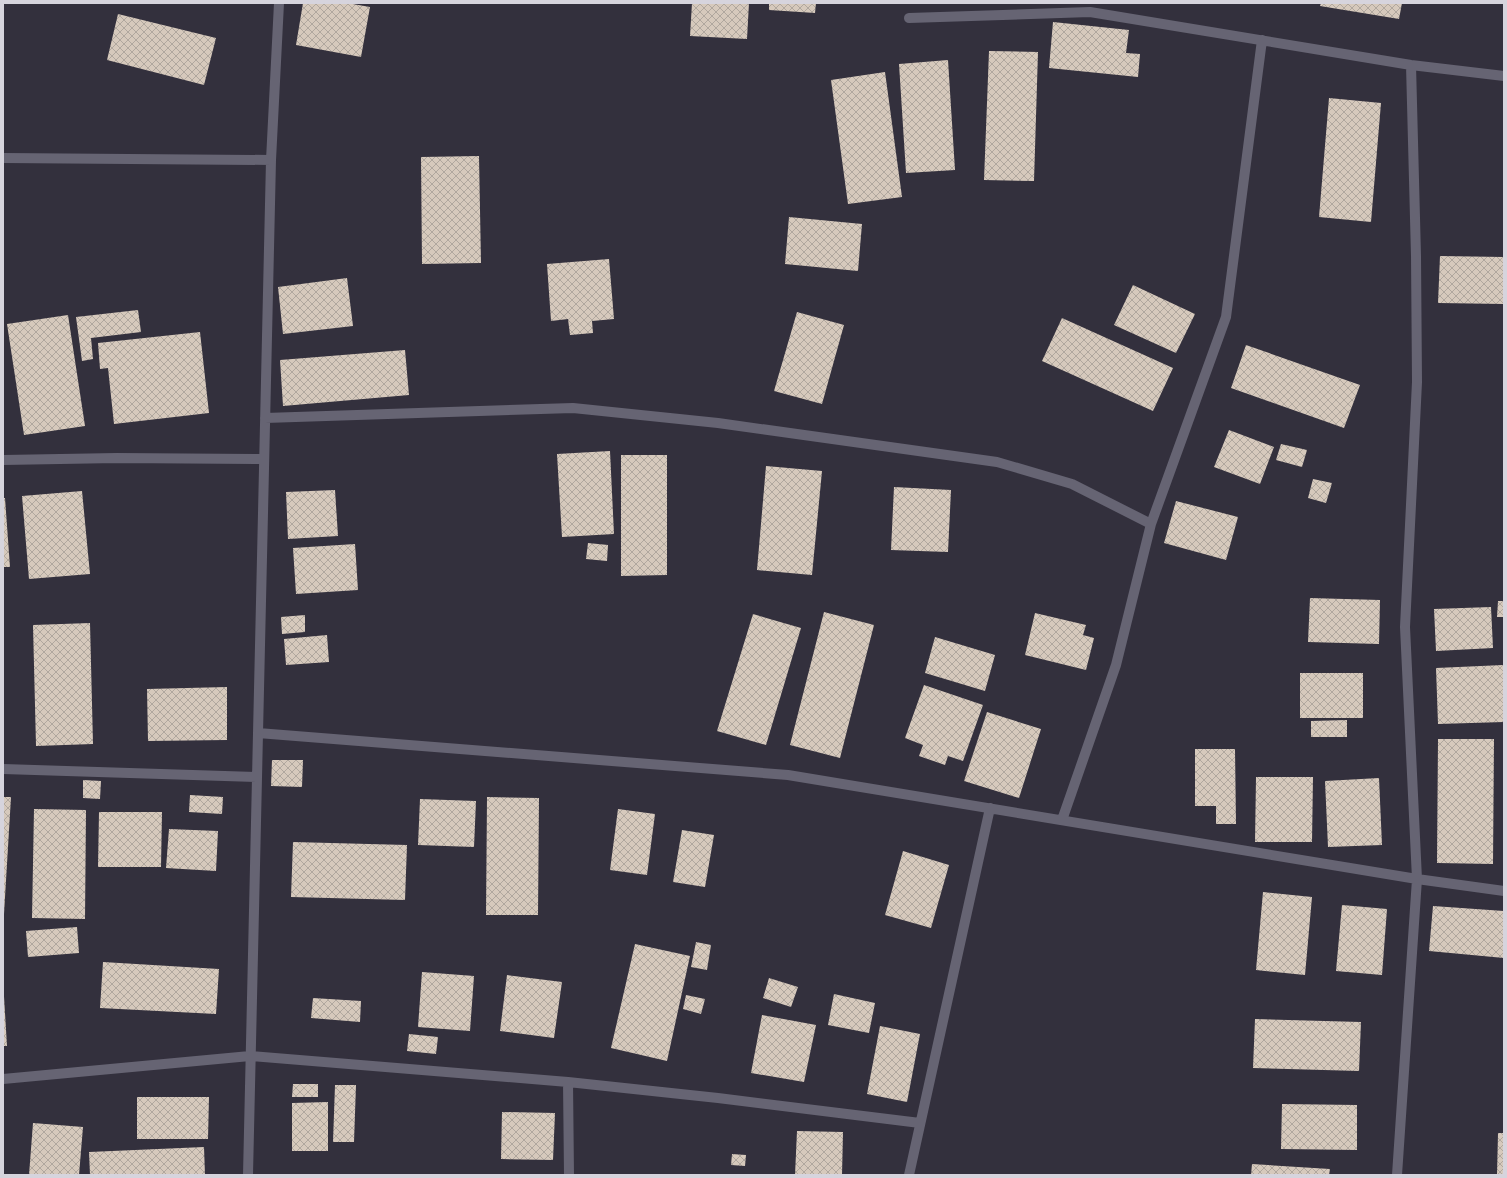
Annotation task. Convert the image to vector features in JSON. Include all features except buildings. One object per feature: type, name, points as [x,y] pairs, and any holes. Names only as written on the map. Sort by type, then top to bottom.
[{"type":"street","points":[[248,1175],[271,160],[279,3]]},
{"type":"street","points":[[909,18],[1090,12],[1411,65],[1504,76]]},
{"type":"street","points":[[1062,820],[1116,665],[1150,524],[1226,317],[1262,40]]},
{"type":"street","points":[[1397,1175],[1417,879],[1405,627],[1417,382],[1416,256],[1411,65]]},
{"type":"street","points":[[3,158],[271,160]]},
{"type":"street","points":[[265,418],[573,408],[718,423],[997,462],[1072,484],[1150,524]]},
{"type":"street","points":[[3,460],[264,459]]},
{"type":"street","points":[[258,733],[788,775],[1417,879],[1504,891]]},
{"type":"street","points":[[3,769],[257,777]]},
{"type":"street","points":[[909,1175],[990,808]]},
{"type":"street","points":[[3,1079],[250,1056],[568,1082],[726,1099],[920,1123]]},
{"type":"street","points":[[568,1082],[569,1175]]}]
